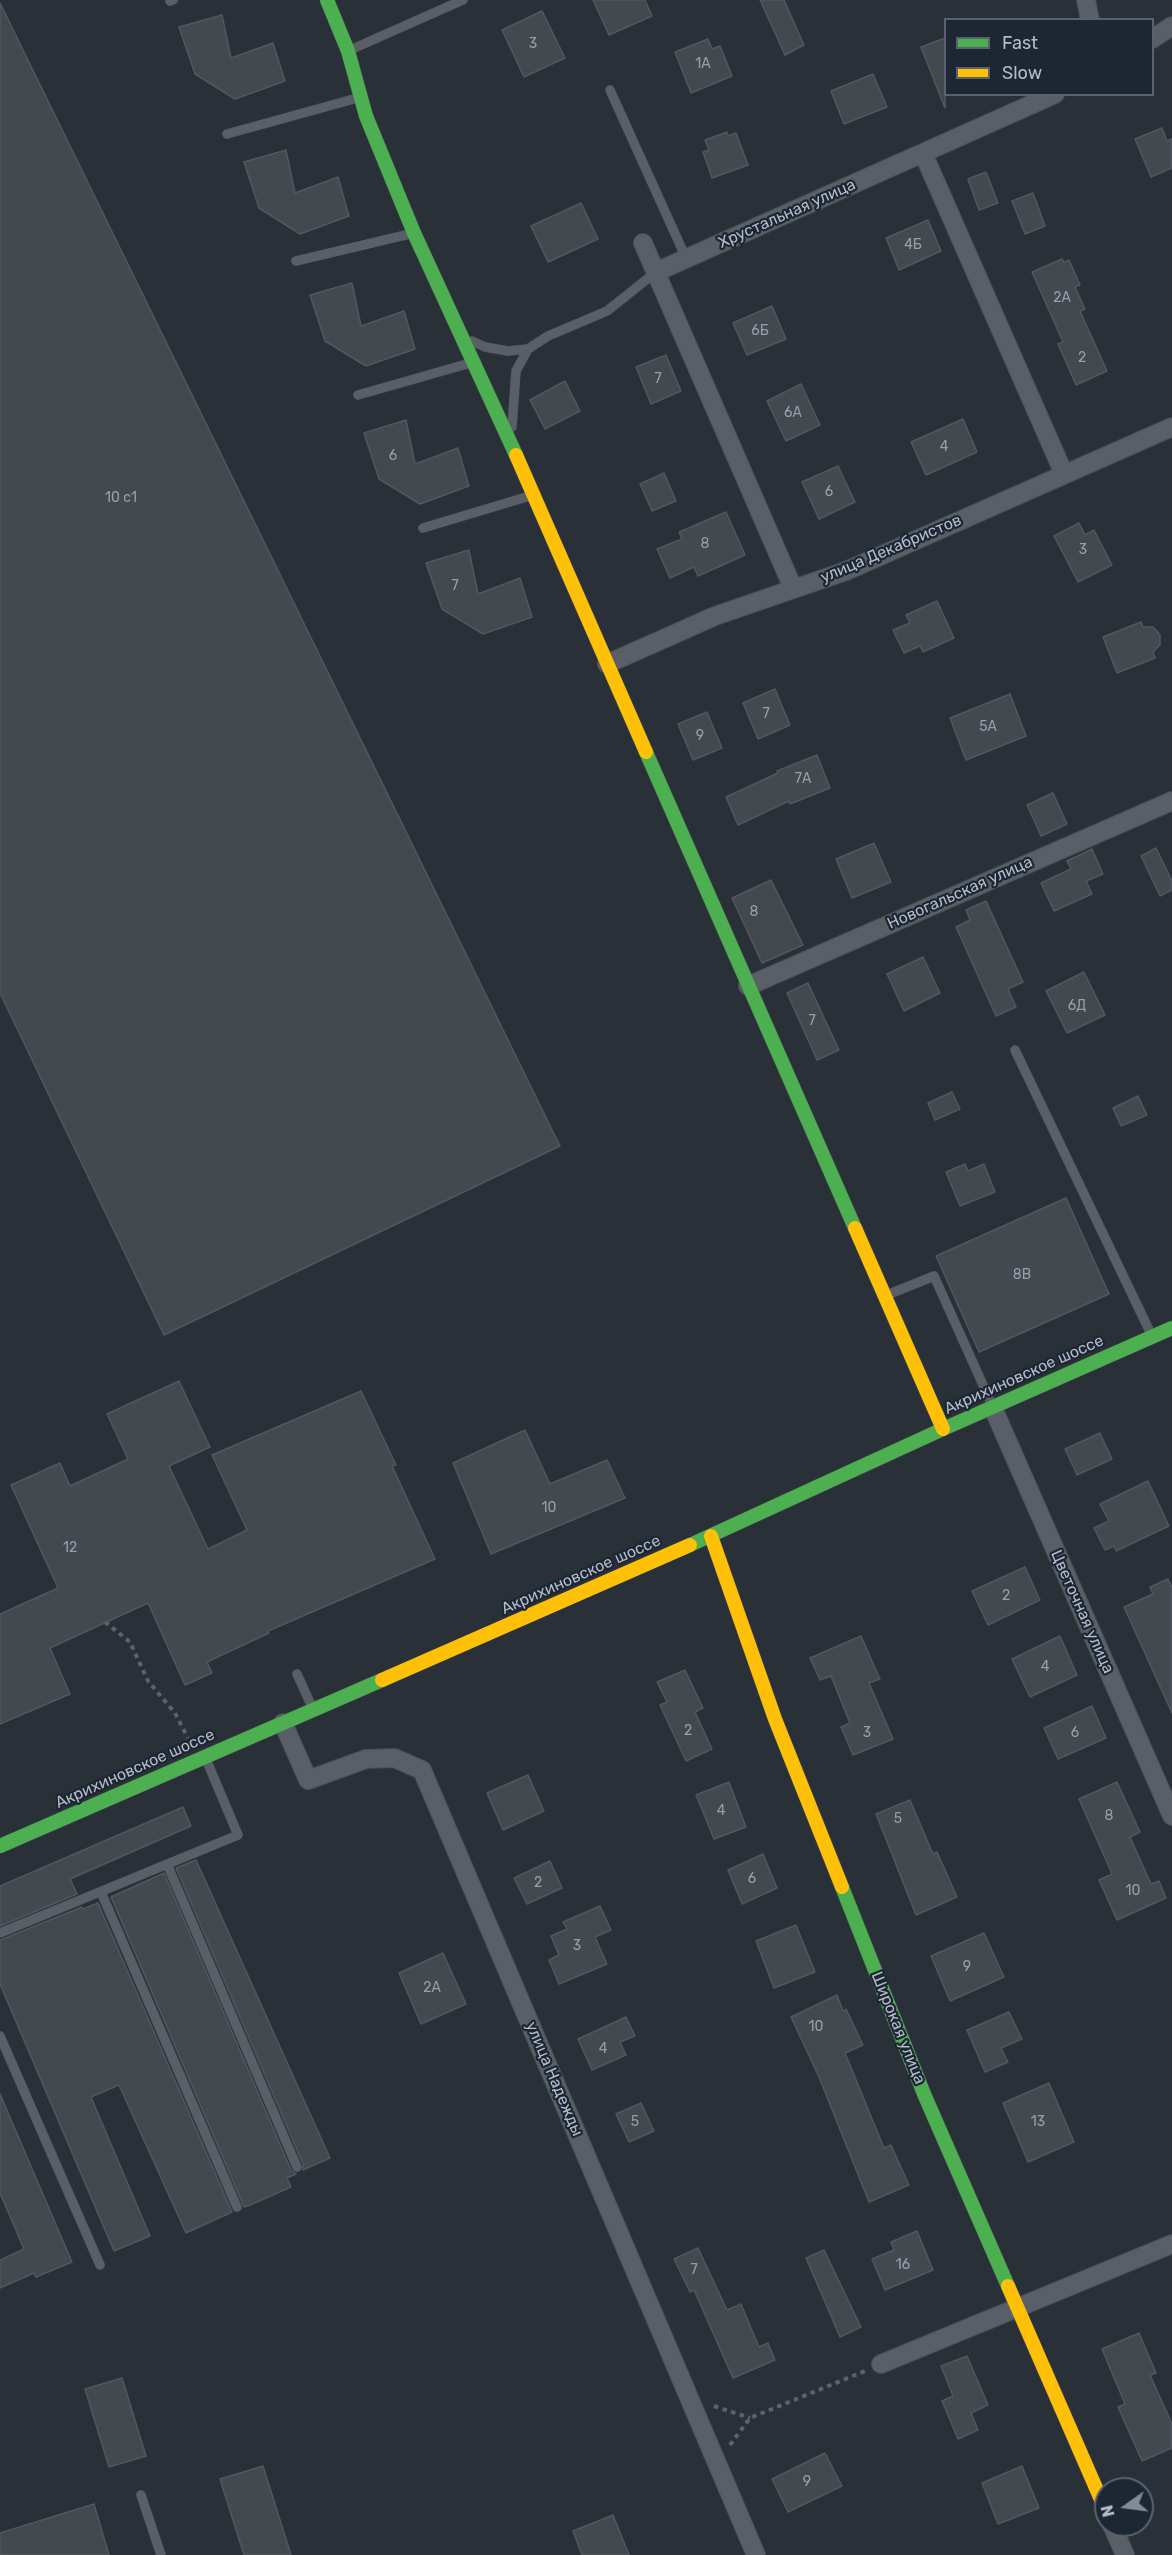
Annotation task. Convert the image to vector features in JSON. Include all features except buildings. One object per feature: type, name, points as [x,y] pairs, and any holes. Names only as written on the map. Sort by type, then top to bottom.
[{"type":"street","points":[[327,0],[348,51],[366,116],[414,233],[511,443],[943,1428]]},
{"type":"street","points":[[1086,0],[1090,18]]},
{"type":"street","points":[[1154,38],[1172,26]]},
{"type":"street","name":"Хрустальная улица","points":[[656,272],[1051,96]]},
{"type":"street","points":[[923,153],[1064,474]]},
{"type":"street","points":[[643,243],[794,588]]},
{"type":"street","name":"улица Декабристов","points":[[608,664],[715,616],[846,571],[1172,427]]},
{"type":"street","name":"Новогальская улица","points":[[748,986],[1172,801]]},
{"type":"street","name":"Акрихиновское шоссе","points":[[0,1846],[711,1536],[943,1428],[1172,1328]]},
{"type":"street","name":"Цветочная улица","points":[[993,1407],[1172,1816]]},
{"type":"street","name":"Широкая улица","points":[[711,1536],[819,1832],[924,2094],[1094,2483]]},
{"type":"street","name":"улица Надежды","points":[[283,1723],[308,1780],[366,1759],[394,1758],[422,1770],[756,2555]]},
{"type":"street","points":[[881,2364],[1172,2244]]},
{"type":"street","points":[[1117,2537],[1125,2555]]},
{"type":"lane","points":[[348,51],[464,0]]},
{"type":"lane","points":[[610,90],[686,258]]},
{"type":"lane","points":[[227,134],[361,97]]},
{"type":"lane","points":[[296,261],[414,233]]},
{"type":"lane","name":"Хрустальная улица","points":[[528,349],[548,336],[607,311],[656,272]]},
{"type":"lane","points":[[462,336],[485,347],[508,351],[528,349]]},
{"type":"lane","points":[[511,443],[516,371],[528,349]]},
{"type":"lane","points":[[358,395],[474,362]]},
{"type":"lane","points":[[423,528],[533,495]]},
{"type":"lane","points":[[1015,1050],[1152,1336]]},
{"type":"lane","points":[[885,1296],[934,1276],[993,1407]]},
{"type":"lane","points":[[297,1674],[314,1710]]},
{"type":"lane","points":[[0,1933],[238,1835],[205,1757]]},
{"type":"lane","points":[[167,1864],[297,2167]]},
{"type":"lane","points":[[101,1892],[237,2208]]},
{"type":"lane","points":[[0,2037],[100,2265]]},
{"type":"lane","points":[[141,2495],[160,2555]]},
{"type":"path","points":[[105,1622],[130,1642],[148,1681],[175,1713],[188,1738]]},
{"type":"path","points":[[717,2463],[750,2418],[881,2364]]},
{"type":"path","points":[[689,2397],[750,2418]]},
{"type":"traffic: fast","points":[[327,0],[348,51],[366,116],[414,233],[516,455]]},
{"type":"traffic: fast","points":[[646,752],[855,1228]]},
{"type":"traffic: fast","points":[[690,1545],[943,1429],[1172,1328]]},
{"type":"traffic: fast","points":[[0,1846],[382,1680]]},
{"type":"traffic: fast","points":[[842,1887],[924,2094],[1008,2286]]},
{"type":"traffic: slow","points":[[516,455],[646,752]]},
{"type":"traffic: slow","points":[[855,1228],[943,1429]]},
{"type":"traffic: slow","points":[[711,1536],[775,1719],[842,1887]]},
{"type":"traffic: slow","points":[[382,1680],[690,1545]]},
{"type":"traffic: slow","points":[[1008,2286],[1094,2483]]}]
